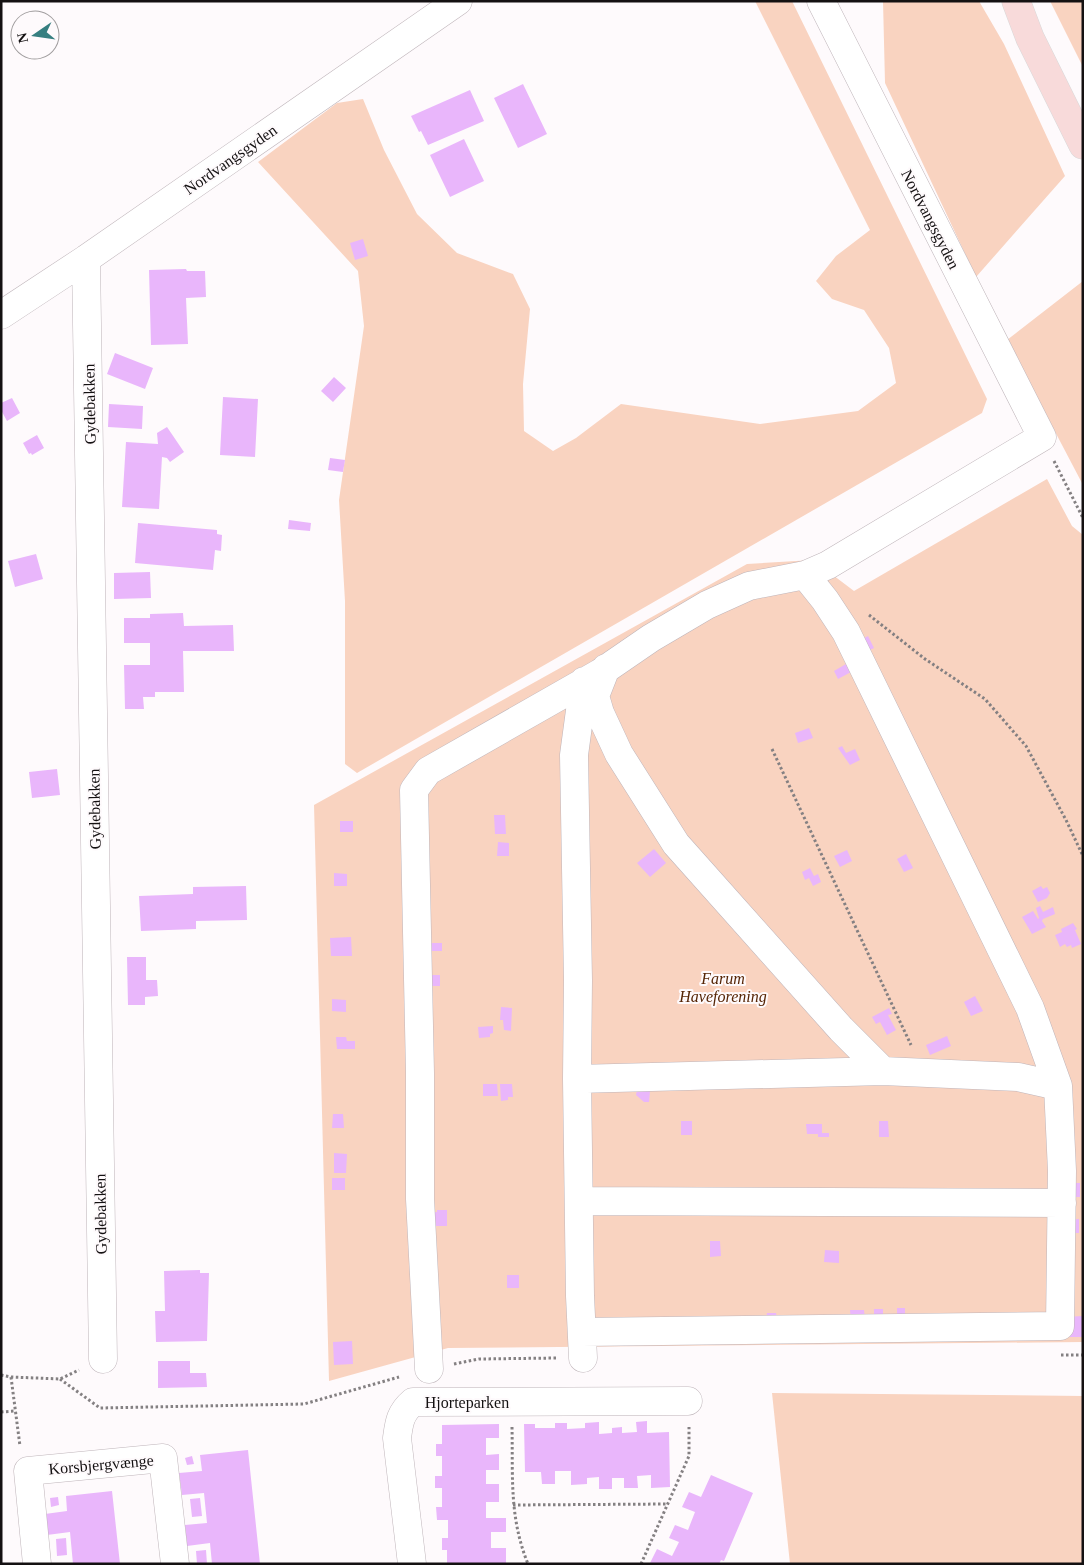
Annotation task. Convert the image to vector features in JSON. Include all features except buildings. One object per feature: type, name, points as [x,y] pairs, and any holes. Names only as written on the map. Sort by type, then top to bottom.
[{"type":"main road","points":[[1001,1],[1010,17],[1030,38]]},
{"type":"main road","points":[[1016,1],[1030,38],[1083,145]]},
{"type":"street","name":"Nordvangsgyden","points":[[1,315],[86,259],[458,1]]},
{"type":"street","name":"Nordvangsgyden","points":[[821,1],[1042,438]]},
{"type":"street","name":"Gydebakken","points":[[86,259],[102,1359]]},
{"type":"street","points":[[428,1369],[420,1199],[420,1073],[414,790],[428,771],[595,675],[651,638],[707,605],[748,586],[805,575],[828,564],[1042,438]]},
{"type":"street","points":[[595,675],[574,755],[582,1345],[1060,1326],[1062,1171],[1058,1086],[1030,1008],[846,632],[825,600],[805,575]]},
{"type":"street","points":[[595,675],[595,696],[600,713],[620,754],[676,844],[841,1029],[884,1071]]},
{"type":"street","points":[[577,1079],[690,1074],[798,1074],[884,1071],[1018,1077],[1058,1086]]},
{"type":"street","points":[[580,1201],[1062,1202]]},
{"type":"street","name":"Hjorteparken","points":[[412,1564],[397,1438],[399,1420],[405,1409],[412,1402],[688,1401]]},
{"type":"street","name":"Korsbjergvænge","points":[[37,1564],[28,1470],[163,1458],[175,1564]]},
{"type":"path","points":[[1042,438],[1083,518]]},
{"type":"path","points":[[866,614],[925,659],[985,700],[1026,746],[1083,856]]},
{"type":"path","points":[[772,749],[924,1073]]},
{"type":"path","points":[[1,1375],[60,1379],[102,1359]]},
{"type":"path","points":[[11,1377],[21,1452],[28,1470]]},
{"type":"path","points":[[641,1564],[689,1456],[688,1401]]},
{"type":"path","points":[[512,1402],[513,1505],[519,1537],[528,1564]]},
{"type":"path","points":[[1,1412],[15,1411]]},
{"type":"path","points":[[513,1505],[668,1504]]},
{"type":"green space","points":[[755,1],[792,1],[987,399],[982,413],[357,773],[345,764],[345,601],[339,500],[364,326],[358,271],[258,162],[337,103],[363,99],[384,150],[417,214],[457,253],[513,274],[530,309],[523,384],[524,431],[553,451],[576,438],[621,404],[760,424],[858,411],[896,383],[889,348],[864,310],[832,299],[816,281],[836,256],[870,230]]},
{"type":"green space","points":[[883,1],[979,1],[1004,44],[1065,176],[976,277],[885,83]]},
{"type":"green space","points":[[1050,1],[1083,1],[1083,67]]},
{"type":"green space","points":[[1083,281],[1083,485],[1007,340]]},
{"type":"green space","name":"Farum Haveforening","points":[[1047,479],[1072,526],[1083,535],[1083,1342],[448,1348],[329,1381],[314,805],[747,564],[813,560],[854,591]]},
{"type":"green space","points":[[772,1393],[1083,1396],[1083,1564],[790,1564]]}]
